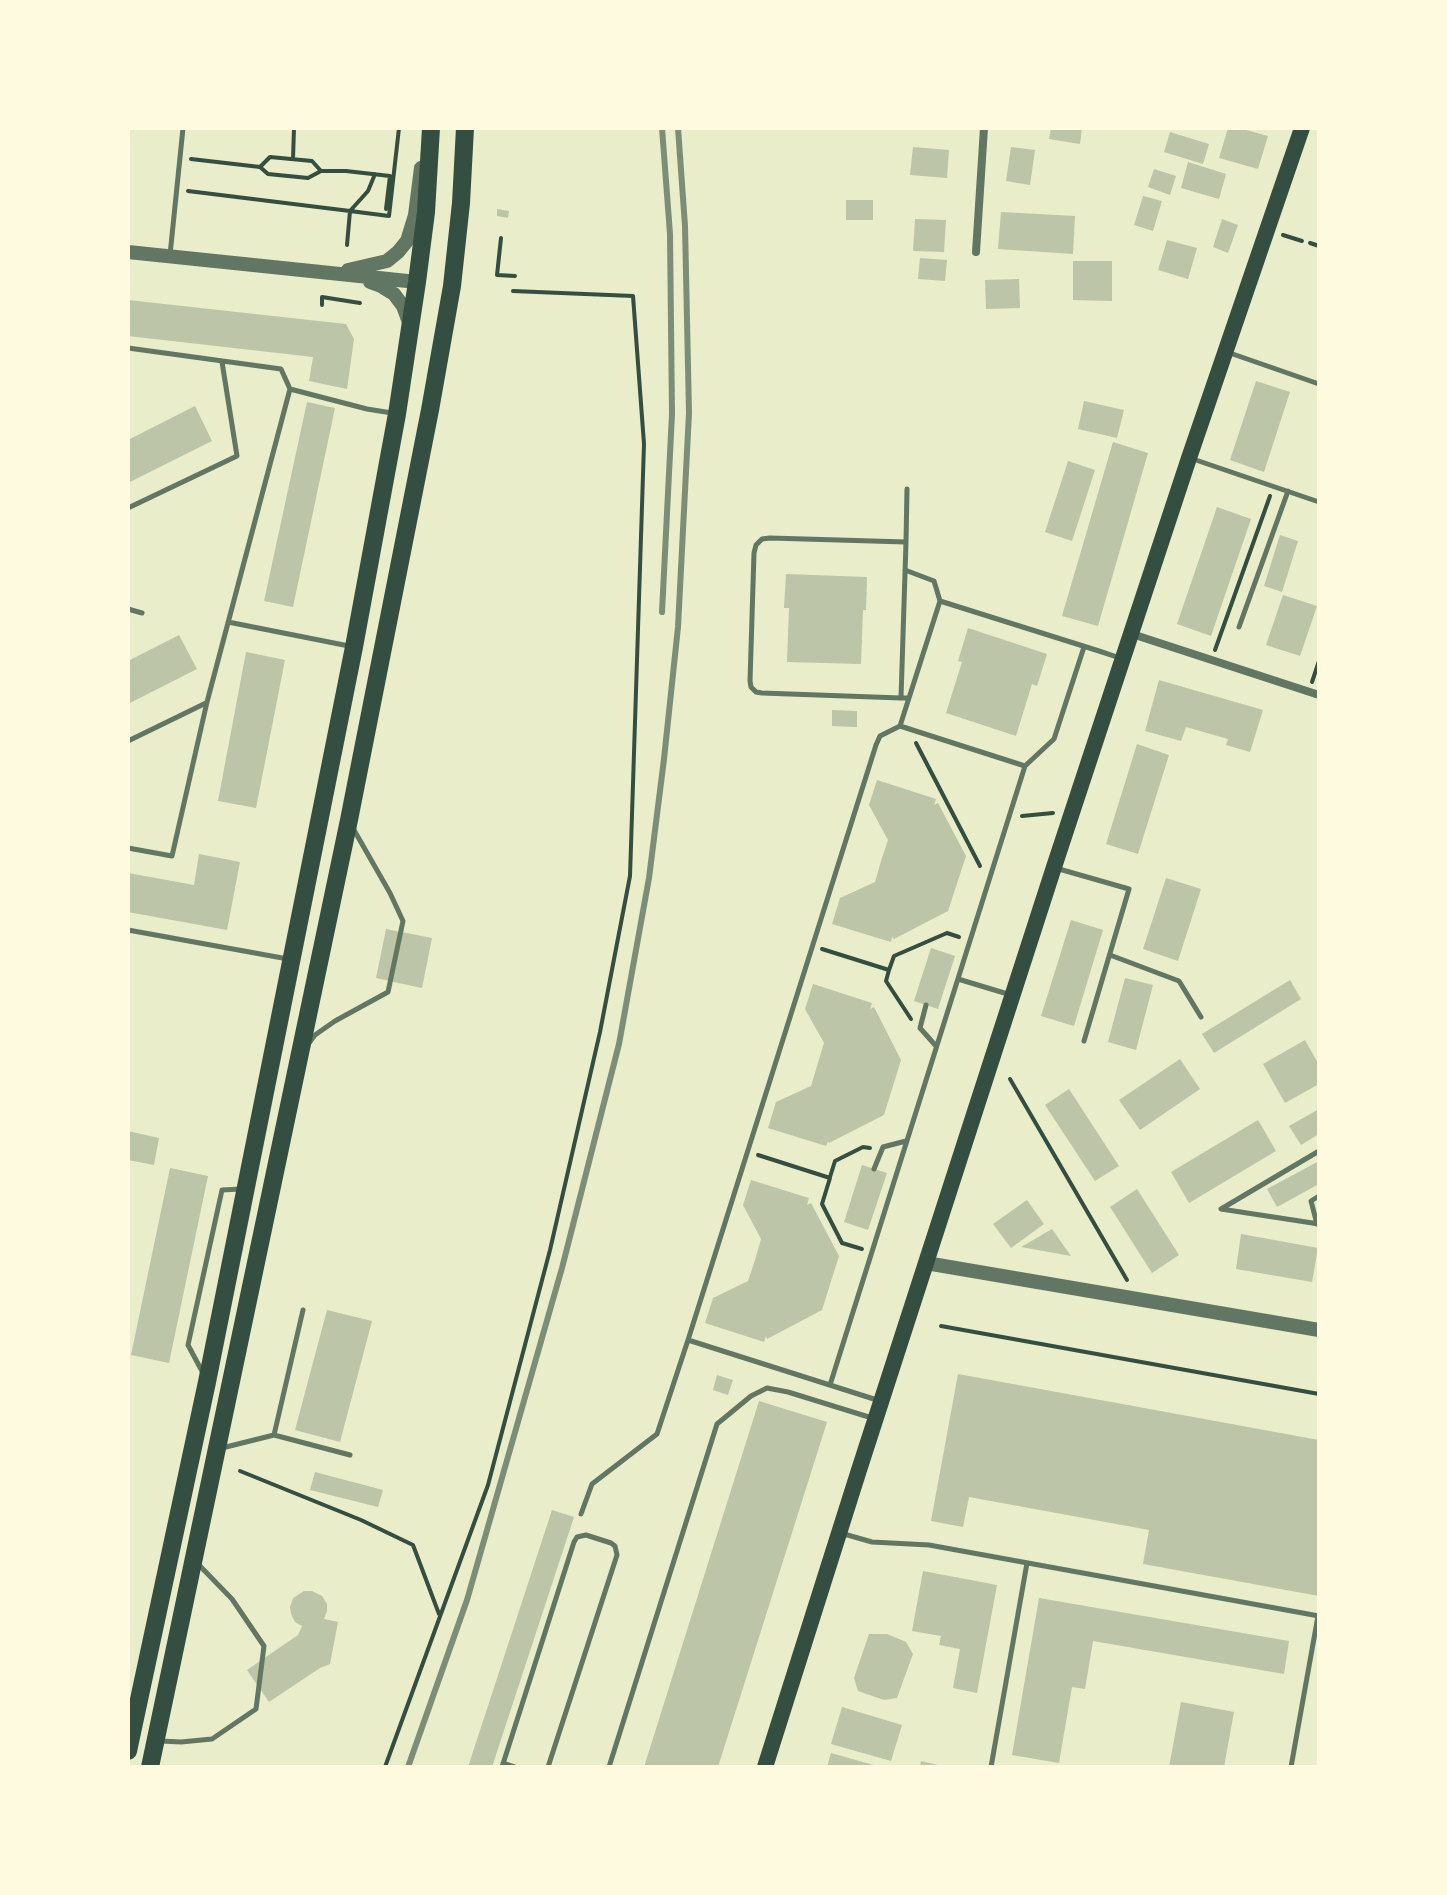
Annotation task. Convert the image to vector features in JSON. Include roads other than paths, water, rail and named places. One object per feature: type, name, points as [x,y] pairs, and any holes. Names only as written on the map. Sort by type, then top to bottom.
[{"type":"main road","points":[[128,1751],[207,1382],[354,647],[397,414],[417,282],[426,212],[430,128]]},
{"type":"main road","points":[[150,1767],[349,820],[435,380],[452,286],[465,128]]},
{"type":"main road","points":[[765,1767],[1054,867],[1302,128]]},
{"type":"main road","points":[[417,282],[452,286]]},
{"type":"street","points":[[328,273],[387,261],[407,241],[415,215],[423,147],[430,128]]},
{"type":"street","points":[[976,252],[984,128]]},
{"type":"street","points":[[128,252],[417,282]]},
{"type":"street","points":[[350,275],[394,294],[403,306],[410,325]]},
{"type":"street","points":[[1132,634],[1319,695]]},
{"type":"street","points":[[926,1263],[1319,1330]]},
{"type":"lane","points":[[170,256],[183,128]]},
{"type":"lane","points":[[128,348],[281,369],[290,389],[207,702],[172,856],[128,848]]},
{"type":"lane","points":[[1226,351],[1319,384]]},
{"type":"lane","points":[[128,508],[237,456],[222,362]]},
{"type":"lane","points":[[290,389],[397,414]]},
{"type":"lane","points":[[1189,458],[1319,502]]},
{"type":"lane","points":[[901,698],[907,489]]},
{"type":"lane","points":[[1239,627],[1288,491]]},
{"type":"lane","points":[[906,542],[762,539],[754,553],[750,681],[756,692],[909,698]]},
{"type":"lane","points":[[900,726],[940,601],[934,581],[905,570]]},
{"type":"lane","points":[[940,601],[1124,659]]},
{"type":"lane","points":[[128,609],[142,613]]},
{"type":"lane","points":[[228,622],[354,647]]},
{"type":"lane","points":[[830,1385],[1025,766],[1054,739],[1084,647]]},
{"type":"lane","points":[[128,741],[207,702]]},
{"type":"lane","points":[[581,1514],[592,1484],[657,1434],[880,736],[900,726],[1025,766]]},
{"type":"lane","points":[[299,1057],[315,1035],[388,992],[403,921],[349,820]]},
{"type":"lane","points":[[1054,867],[1129,889],[1084,1041]]},
{"type":"lane","points":[[128,930],[293,959]]},
{"type":"lane","points":[[1110,955],[1179,981],[1201,1017]]},
{"type":"lane","points":[[958,979],[1012,996]]},
{"type":"lane","points":[[926,1005],[920,1028],[936,1047]]},
{"type":"lane","points":[[874,1169],[880,1151],[888,1145],[907,1140]]},
{"type":"lane","points":[[1319,1151],[1221,1209],[1318,1224],[1311,1201],[1319,1196]]},
{"type":"lane","points":[[207,1382],[188,1345],[222,1190],[246,1189]]},
{"type":"lane","points":[[274,1435],[303,1310]]},
{"type":"lane","points":[[688,1340],[881,1401]]},
{"type":"lane","points":[[609,1767],[717,1424],[751,1396],[767,1388],[875,1419]]},
{"type":"lane","points":[[217,1449],[274,1435],[350,1455]]},
{"type":"lane","points":[[839,1532],[872,1542],[929,1545],[1318,1616],[1291,1767]]},
{"type":"lane","points":[[515,1767],[502,1765],[574,1542],[577,1537],[586,1535],[611,1543],[617,1555],[548,1767]]},
{"type":"lane","points":[[156,1740],[181,1742],[212,1739],[256,1709],[264,1646],[232,1599],[194,1560]]},
{"type":"lane","points":[[993,1767],[1027,1563]]},
{"type":"railway","points":[[662,128],[670,234],[672,414],[662,612]]},
{"type":"railway","points":[[408,1767],[467,1600],[562,1268],[619,1044],[649,878],[678,627],[689,413],[685,226],[678,128]]}]
